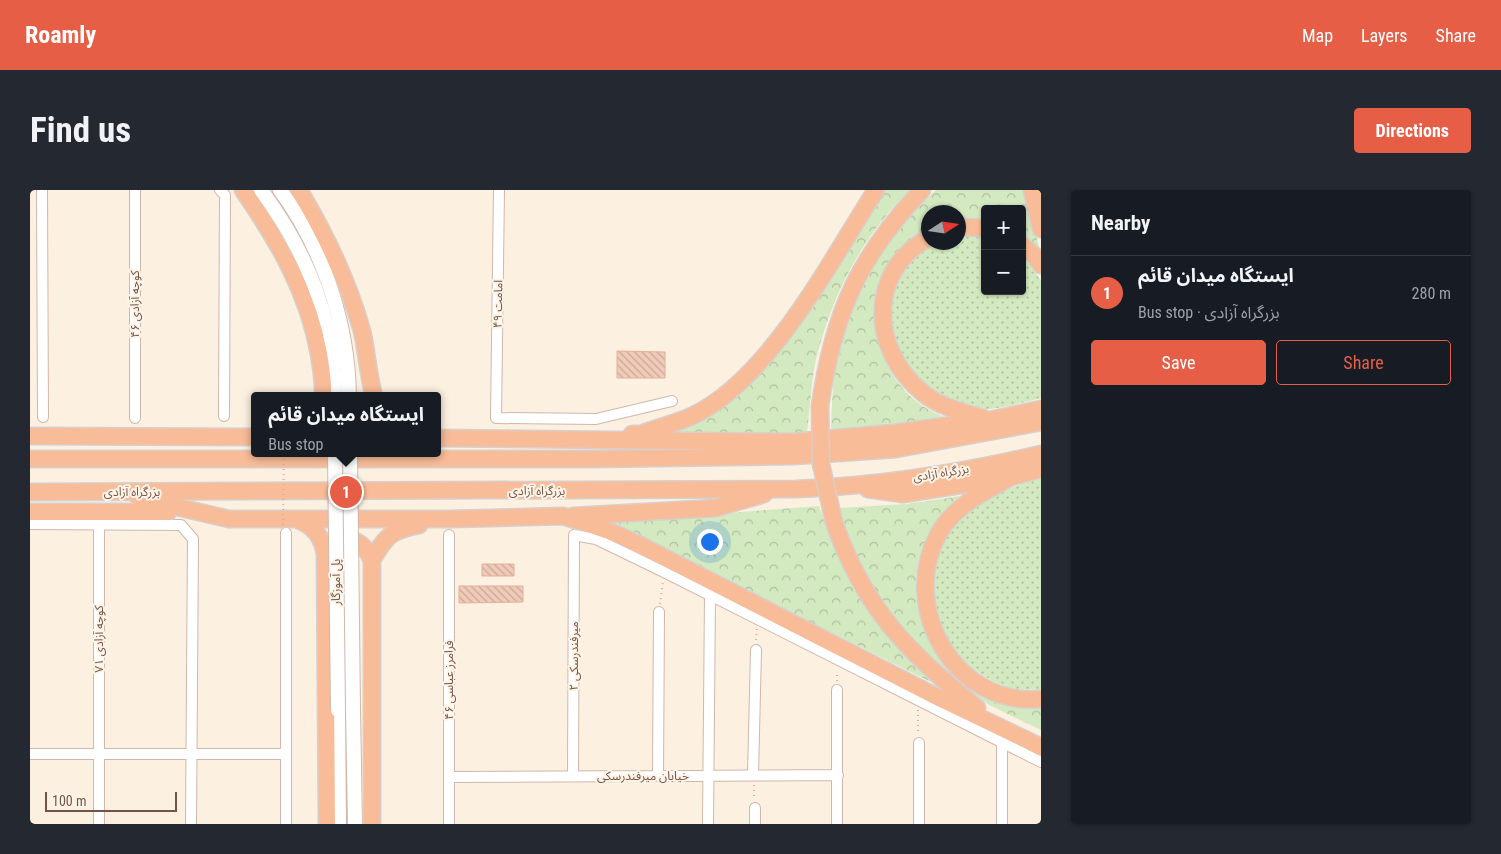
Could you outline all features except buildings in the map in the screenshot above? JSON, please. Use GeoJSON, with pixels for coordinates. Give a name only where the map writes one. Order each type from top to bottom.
{"type":"FeatureCollection","features":[{"type":"Feature","properties":{"kind":"highway"},"geometry":{"type":"LineString","coordinates":[[243,190],[274,235],[302,292],[316,340],[327,392]]}},
{"type":"Feature","properties":{"kind":"highway"},"geometry":{"type":"LineString","coordinates":[[299,190],[323,231],[343,276],[362,332],[370,391]]}},
{"type":"Feature","properties":{"kind":"highway"},"geometry":{"type":"LineString","coordinates":[[589,438],[640,434],[694,415],[733,390],[766,356],[797,314],[876,190]]}},
{"type":"Feature","properties":{"kind":"highway"},"geometry":{"type":"LineString","coordinates":[[922,190],[878,241],[851,286],[838,320],[828,355],[820,406],[821,464],[834,522],[844,552],[862,587],[886,624],[910,651],[940,678],[998,724]]}},
{"type":"Feature","properties":{"kind":"highway"},"geometry":{"type":"LineString","coordinates":[[1032,190],[1041,229]]}},
{"type":"Feature","properties":{"kind":"highway"},"geometry":{"type":"LineString","coordinates":[[966,227],[981,228]]}},
{"type":"Feature","properties":{"kind":"highway"},"geometry":{"type":"LineString","coordinates":[[921,242],[912,247],[894,268],[886,286],[882,306],[885,331],[892,354],[902,372],[924,394],[944,406],[990,420]]}},
{"type":"Feature","properties":{"kind":"highway"},"geometry":{"type":"LineString","coordinates":[[1026,248],[1035,256],[1041,265]]}},
{"type":"Feature","properties":{"kind":"highway"},"geometry":{"type":"LineString","coordinates":[[441,438],[589,438],[792,442],[894,433],[990,420],[1041,409]]}},
{"type":"Feature","properties":{"kind":"highway"},"geometry":{"type":"LineString","coordinates":[[30,459],[248,457],[592,459],[792,456],[896,449],[1041,422]]}},
{"type":"Feature","properties":{"kind":"highway"},"geometry":{"type":"LineString","coordinates":[[135,436],[248,457]]}},
{"type":"Feature","properties":{"kind":"highway"},"geometry":{"type":"LineString","coordinates":[[34,437],[251,437]]}},
{"type":"Feature","properties":{"kind":"highway","name":"بزرگراه آزادی"},"geometry":{"type":"LineString","coordinates":[[30,492],[776,490],[847,487],[1005,462],[1041,454]]}},
{"type":"Feature","properties":{"kind":"highway"},"geometry":{"type":"LineString","coordinates":[[847,487],[903,494],[1011,477],[1041,470]]}},
{"type":"Feature","properties":{"kind":"highway"},"geometry":{"type":"LineString","coordinates":[[1011,477],[977,496],[956,511],[938,534],[928,559],[924,586],[926,613],[936,638],[953,663],[974,680],[999,693],[1030,700],[1041,699]]}},
{"type":"Feature","properties":{"kind":"highway"},"geometry":{"type":"LineString","coordinates":[[372,560],[385,538],[402,528],[450,527],[563,516],[716,508],[776,490]]}},
{"type":"Feature","properties":{"kind":"highway"},"geometry":{"type":"LineString","coordinates":[[109,492],[229,519],[288,525],[450,527]]}},
{"type":"Feature","properties":{"kind":"highway"},"geometry":{"type":"LineString","coordinates":[[30,512],[197,511]]}},
{"type":"Feature","properties":{"kind":"highway"},"geometry":{"type":"LineString","coordinates":[[563,516],[609,531],[638,544],[924,691],[998,724],[1041,747]]}},
{"type":"Feature","properties":{"kind":"highway"},"geometry":{"type":"LineString","coordinates":[[288,525],[307,523],[322,539],[325,554],[327,824]]}},
{"type":"Feature","properties":{"kind":"highway"},"geometry":{"type":"LineString","coordinates":[[325,554],[338,541],[349,539],[359,542],[367,550],[372,560],[372,824]]}},
{"type":"Feature","properties":{"kind":"main road"},"geometry":{"type":"LineString","coordinates":[[261,190],[298,248],[315,286],[328,330],[327,392]]}},
{"type":"Feature","properties":{"kind":"main road"},"geometry":{"type":"LineString","coordinates":[[280,190],[312,242],[328,279],[342,327],[349,392]]}},
{"type":"Feature","properties":{"kind":"main road","name":"پل آموزگار"},"geometry":{"type":"LineString","coordinates":[[335,457],[339,824]]}},
{"type":"Feature","properties":{"kind":"main road","name":"پل آموزگار"},"geometry":{"type":"LineString","coordinates":[[350,457],[355,824]]}},
{"type":"Feature","properties":{"kind":"street"},"geometry":{"type":"LineString","coordinates":[[42,190],[43,416]]}},
{"type":"Feature","properties":{"kind":"street","name":"کوچه آزادی ۴۶"},"geometry":{"type":"LineString","coordinates":[[135,190],[135,418]]}},
{"type":"Feature","properties":{"kind":"street","name":"امامت ۴۹"},"geometry":{"type":"LineString","coordinates":[[499,190],[496,418],[596,419],[672,401]]}},
{"type":"Feature","properties":{"kind":"street"},"geometry":{"type":"LineString","coordinates":[[222,192],[224,416]]}},
{"type":"Feature","properties":{"kind":"street"},"geometry":{"type":"LineString","coordinates":[[30,524],[181,526],[193,539],[191,824]]}},
{"type":"Feature","properties":{"kind":"street","name":"کوچه آزادی ۷۱"},"geometry":{"type":"LineString","coordinates":[[99,524],[99,824]]}},
{"type":"Feature","properties":{"kind":"street"},"geometry":{"type":"LineString","coordinates":[[286,824],[288,525]]}},
{"type":"Feature","properties":{"kind":"street","name":"فرامرز عباسی ۴۶"},"geometry":{"type":"LineString","coordinates":[[449,824],[450,527]]}},
{"type":"Feature","properties":{"kind":"street","name":"میرفندرسکی ۲"},"geometry":{"type":"LineString","coordinates":[[573,776],[574,535],[596,539],[664,572]]}},
{"type":"Feature","properties":{"kind":"street"},"geometry":{"type":"LineString","coordinates":[[664,572],[838,658],[917,701],[1041,762]]}},
{"type":"Feature","properties":{"kind":"street"},"geometry":{"type":"LineString","coordinates":[[708,824],[710,595]]}},
{"type":"Feature","properties":{"kind":"street"},"geometry":{"type":"LineString","coordinates":[[658,776],[659,612]]}},
{"type":"Feature","properties":{"kind":"street"},"geometry":{"type":"LineString","coordinates":[[753,775],[756,650]]}},
{"type":"Feature","properties":{"kind":"street"},"geometry":{"type":"LineString","coordinates":[[837,690],[837,824]]}},
{"type":"Feature","properties":{"kind":"street"},"geometry":{"type":"LineString","coordinates":[[1002,742],[1002,824]]}},
{"type":"Feature","properties":{"kind":"street"},"geometry":{"type":"LineString","coordinates":[[919,743],[919,824]]}},
{"type":"Feature","properties":{"kind":"street"},"geometry":{"type":"LineString","coordinates":[[30,754],[286,754]]}},
{"type":"Feature","properties":{"kind":"street","name":"خیابان میرفندرسکی"},"geometry":{"type":"LineString","coordinates":[[449,776],[838,775]]}},
{"type":"Feature","properties":{"kind":"street"},"geometry":{"type":"LineString","coordinates":[[755,808],[755,824]]}},
{"type":"Feature","properties":{"kind":"path"},"geometry":{"type":"LineString","coordinates":[[284,457],[288,525]]}},
{"type":"Feature","properties":{"kind":"path"},"geometry":{"type":"LineString","coordinates":[[659,612],[664,572]]}},
{"type":"Feature","properties":{"kind":"path"},"geometry":{"type":"LineString","coordinates":[[756,650],[757,618]]}},
{"type":"Feature","properties":{"kind":"path"},"geometry":{"type":"LineString","coordinates":[[837,690],[838,658]]}},
{"type":"Feature","properties":{"kind":"path"},"geometry":{"type":"LineString","coordinates":[[917,701],[919,743]]}},
{"type":"Feature","properties":{"kind":"path"},"geometry":{"type":"LineString","coordinates":[[753,775],[755,808]]}},
{"type":"Feature","properties":{"kind":"green space"},"geometry":{"type":"Polygon","coordinates":[[[885,190],[910,190],[877,227],[863,247],[840,290],[816,359],[807,432],[792,434],[652,436],[697,422],[744,388],[782,348],[885,190]]]}},
{"type":"Feature","properties":{"kind":"green space"},"geometry":{"type":"Polygon","coordinates":[[[936,190],[1025,190],[1041,255],[1026,244],[1026,205],[981,205],[981,225],[966,224],[966,205],[921,205],[936,190]]]}},
{"type":"Feature","properties":{"kind":"green space"},"geometry":{"type":"Polygon","coordinates":[[[921,205],[921,237],[903,249],[887,270],[879,289],[876,310],[877,332],[882,353],[904,390],[920,404],[951,421],[831,430],[835,370],[849,319],[871,272],[900,229],[921,205]]]}},
{"type":"Feature","properties":{"kind":"green space"},"geometry":{"type":"Polygon","coordinates":[[[966,236],[981,237],[981,295],[1026,295],[1026,262],[1030,264],[1041,281],[1041,398],[993,408],[963,408],[939,400],[920,385],[904,365],[894,342],[889,317],[892,292],[901,270],[923,250],[966,250],[966,236]]]}},
{"type":"Feature","properties":{"kind":"green space"},"geometry":{"type":"Polygon","coordinates":[[[1041,478],[1041,690],[1018,689],[998,683],[974,669],[963,660],[945,639],[933,610],[932,599],[935,567],[945,534],[965,512],[974,505],[996,494],[1041,478]]]}},
{"type":"Feature","properties":{"kind":"green space"},"geometry":{"type":"Polygon","coordinates":[[[961,496],[930,533],[922,550],[919,559],[916,588],[920,615],[929,640],[944,662],[963,681],[986,695],[1012,703],[1041,706],[1041,730],[991,706],[963,688],[920,648],[890,612],[866,574],[839,508],[907,504],[961,496]]]}},
{"type":"Feature","properties":{"kind":"green space"},"geometry":{"type":"Polygon","coordinates":[[[819,506],[839,556],[864,604],[890,640],[933,683],[642,538],[595,518],[701,515],[819,506]]]}},
{"type":"Feature","properties":{"kind":"place","name":"ایستگاه میدان قائم"},"geometry":{"type":"Point","coordinates":[346,492]}}]}
